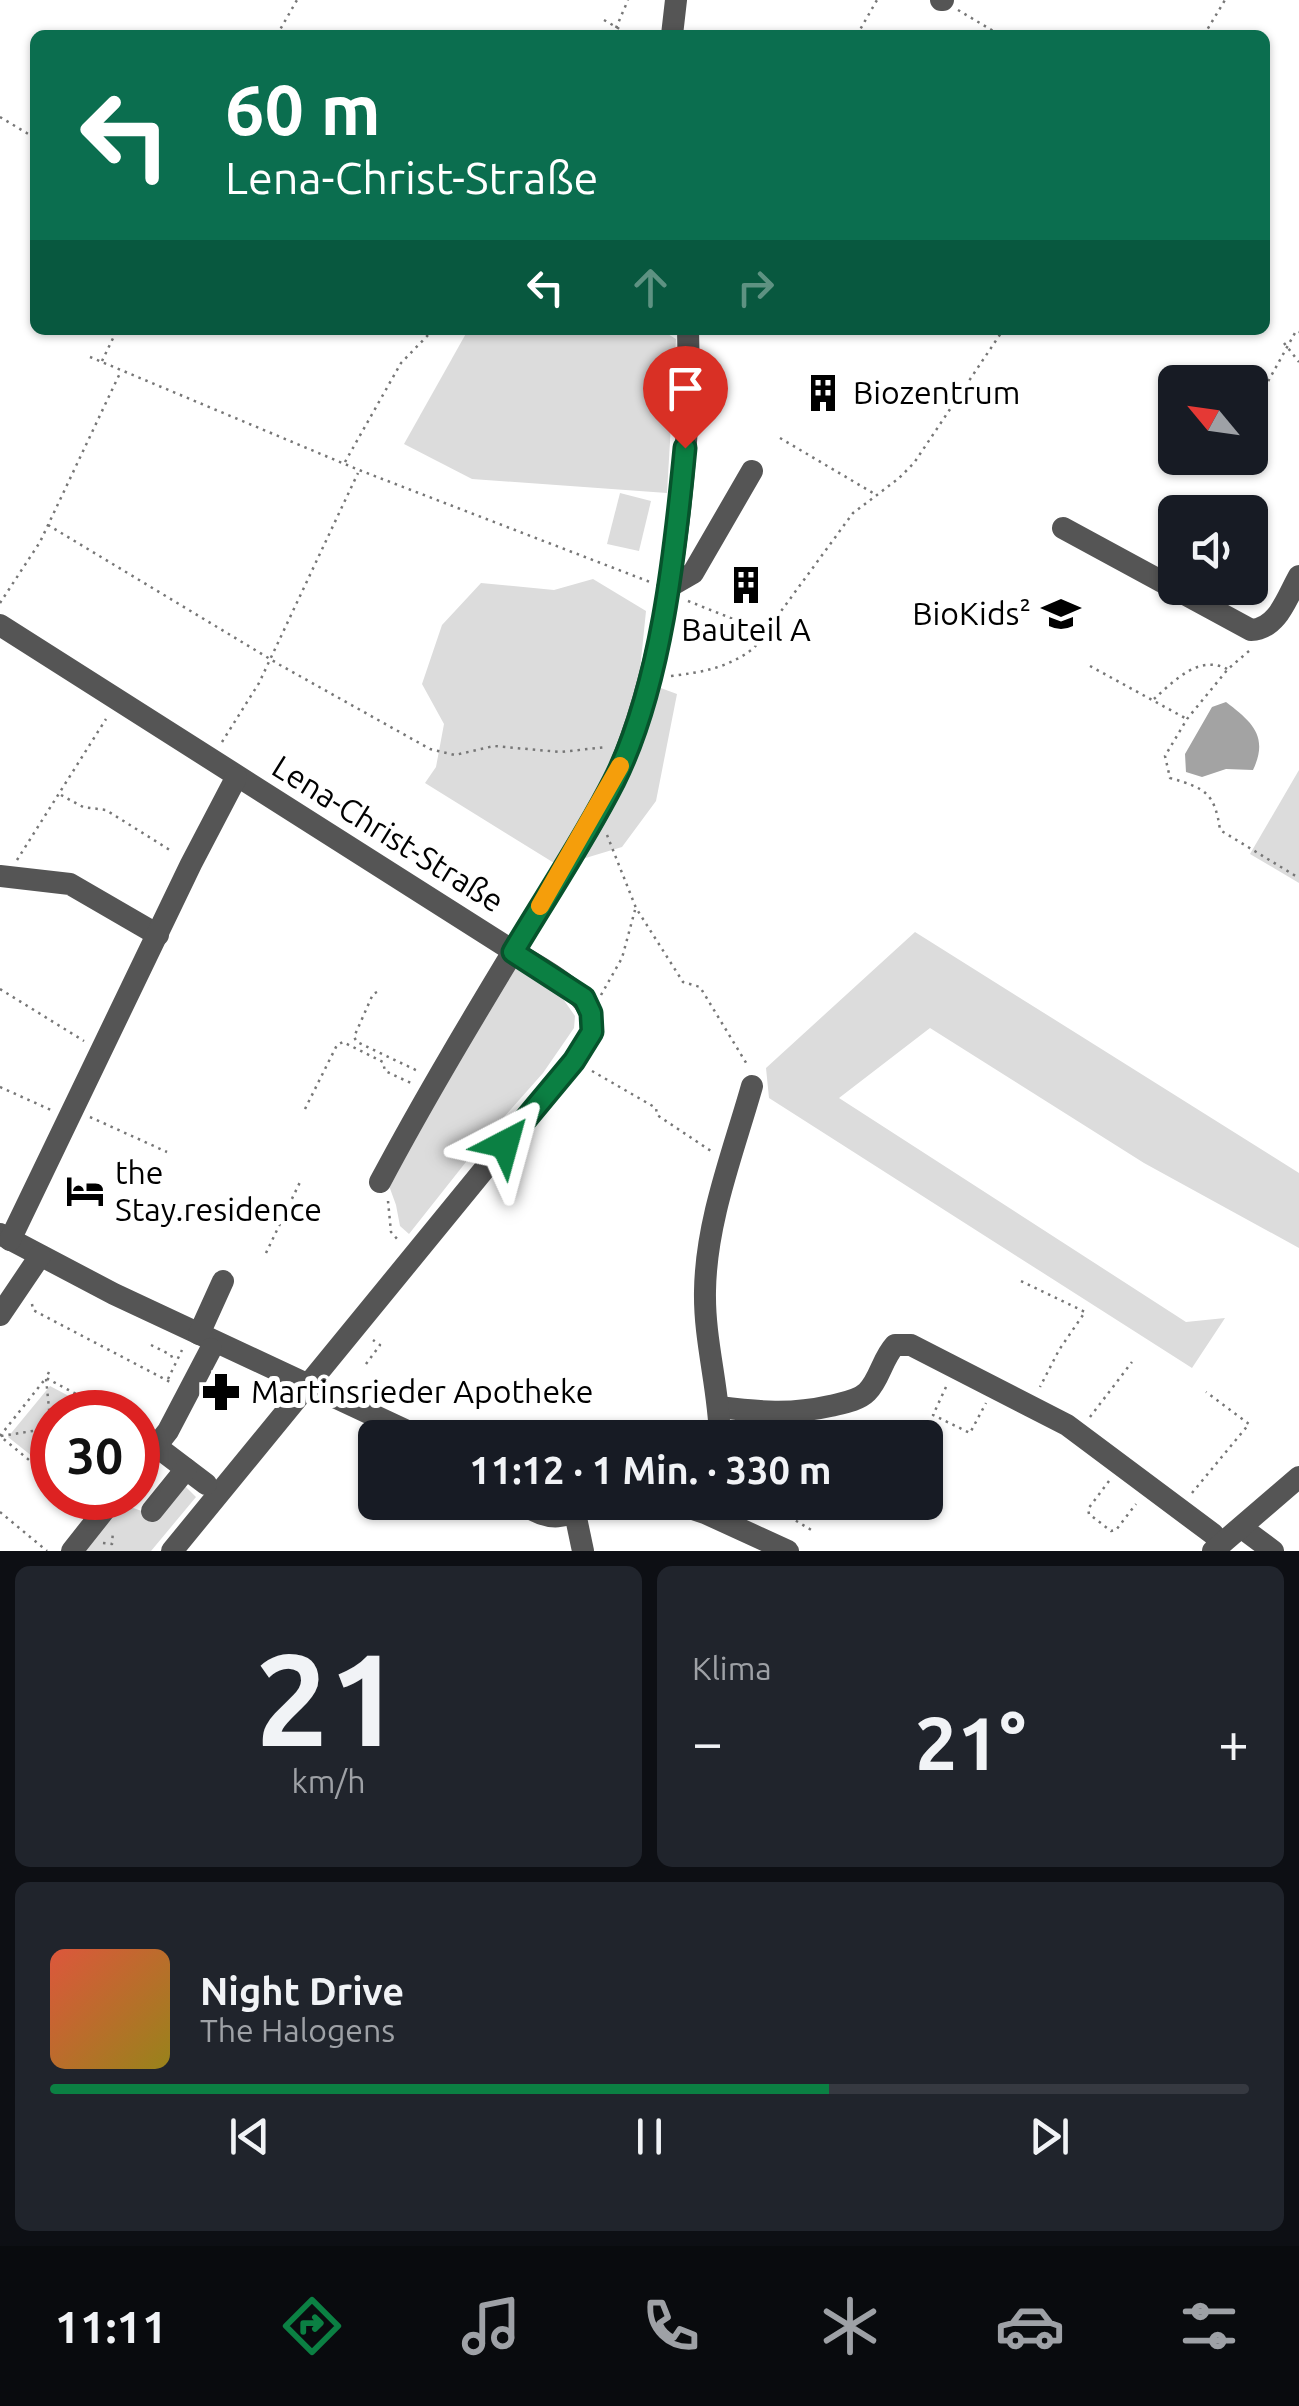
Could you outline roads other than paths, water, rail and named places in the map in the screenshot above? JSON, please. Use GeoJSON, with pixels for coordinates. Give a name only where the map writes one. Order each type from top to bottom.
{"type":"FeatureCollection","features":[{"type":"Feature","properties":{"kind":"street"},"geometry":{"type":"LineString","coordinates":[[673,30],[676,0]]}},
{"type":"Feature","properties":{"kind":"street"},"geometry":{"type":"LineString","coordinates":[[380,1182],[432,1085],[615,778],[649,678],[667,588],[685,448],[688,335]]}},
{"type":"Feature","properties":{"kind":"street"},"geometry":{"type":"LineString","coordinates":[[667,588],[693,573],[752,471]]}},
{"type":"Feature","properties":{"kind":"street"},"geometry":{"type":"LineString","coordinates":[[1062,528],[1251,630],[1263,629],[1273,622],[1299,576]]}},
{"type":"Feature","properties":{"kind":"street","name":"Lena-Christ-Straße"},"geometry":{"type":"LineString","coordinates":[[0,625],[584,998],[591,1013],[592,1032],[574,1061],[309,1383]]}},
{"type":"Feature","properties":{"kind":"street"},"geometry":{"type":"LineString","coordinates":[[236,778],[72,1115],[5,1236],[206,1340],[385,1420]]}},
{"type":"Feature","properties":{"kind":"street"},"geometry":{"type":"LineString","coordinates":[[3,877],[70,884],[158,935]]}},
{"type":"Feature","properties":{"kind":"street"},"geometry":{"type":"LineString","coordinates":[[720,1420],[710,1368],[705,1289],[710,1238],[752,1086]]}},
{"type":"Feature","properties":{"kind":"street"},"geometry":{"type":"LineString","coordinates":[[0,1315],[40,1256]]}},
{"type":"Feature","properties":{"kind":"street"},"geometry":{"type":"LineString","coordinates":[[160,1415],[179,1376],[206,1340],[222,1281]]}},
{"type":"Feature","properties":{"kind":"street"},"geometry":{"type":"LineString","coordinates":[[720,1407],[795,1414],[864,1395],[895,1345],[910,1345],[1078,1433],[1180,1509],[1217,1548],[1299,1477]]}},
{"type":"Feature","properties":{"kind":"street"},"geometry":{"type":"LineString","coordinates":[[172,1551],[309,1383]]}},
{"type":"Feature","properties":{"kind":"street"},"geometry":{"type":"LineString","coordinates":[[160,1449],[206,1484]]}},
{"type":"Feature","properties":{"kind":"street"},"geometry":{"type":"LineString","coordinates":[[160,1504],[186,1469]]}},
{"type":"Feature","properties":{"kind":"street"},"geometry":{"type":"LineString","coordinates":[[82,1543],[97,1520]]}},
{"type":"Feature","properties":{"kind":"street"},"geometry":{"type":"LineString","coordinates":[[576,1520],[583,1551]]}},
{"type":"Feature","properties":{"kind":"street"},"geometry":{"type":"LineString","coordinates":[[729,1520],[788,1551]]}},
{"type":"Feature","properties":{"kind":"street"},"geometry":{"type":"LineString","coordinates":[[1242,1528],[1273,1551]]}},
{"type":"Feature","properties":{"kind":"place","name":"Biozentrum"},"geometry":{"type":"Point","coordinates":[823,393]}},
{"type":"Feature","properties":{"kind":"place","name":"Bauteil A"},"geometry":{"type":"Point","coordinates":[746,585]}},
{"type":"Feature","properties":{"kind":"place","name":"BioKids²"},"geometry":{"type":"Point","coordinates":[1061,614]}},
{"type":"Feature","properties":{"kind":"place","name":"the Stay.residence"},"geometry":{"type":"Point","coordinates":[85,1191]}},
{"type":"Feature","properties":{"kind":"place","name":"Martinsrieder Apotheke"},"geometry":{"type":"Point","coordinates":[221,1392]}}]}
